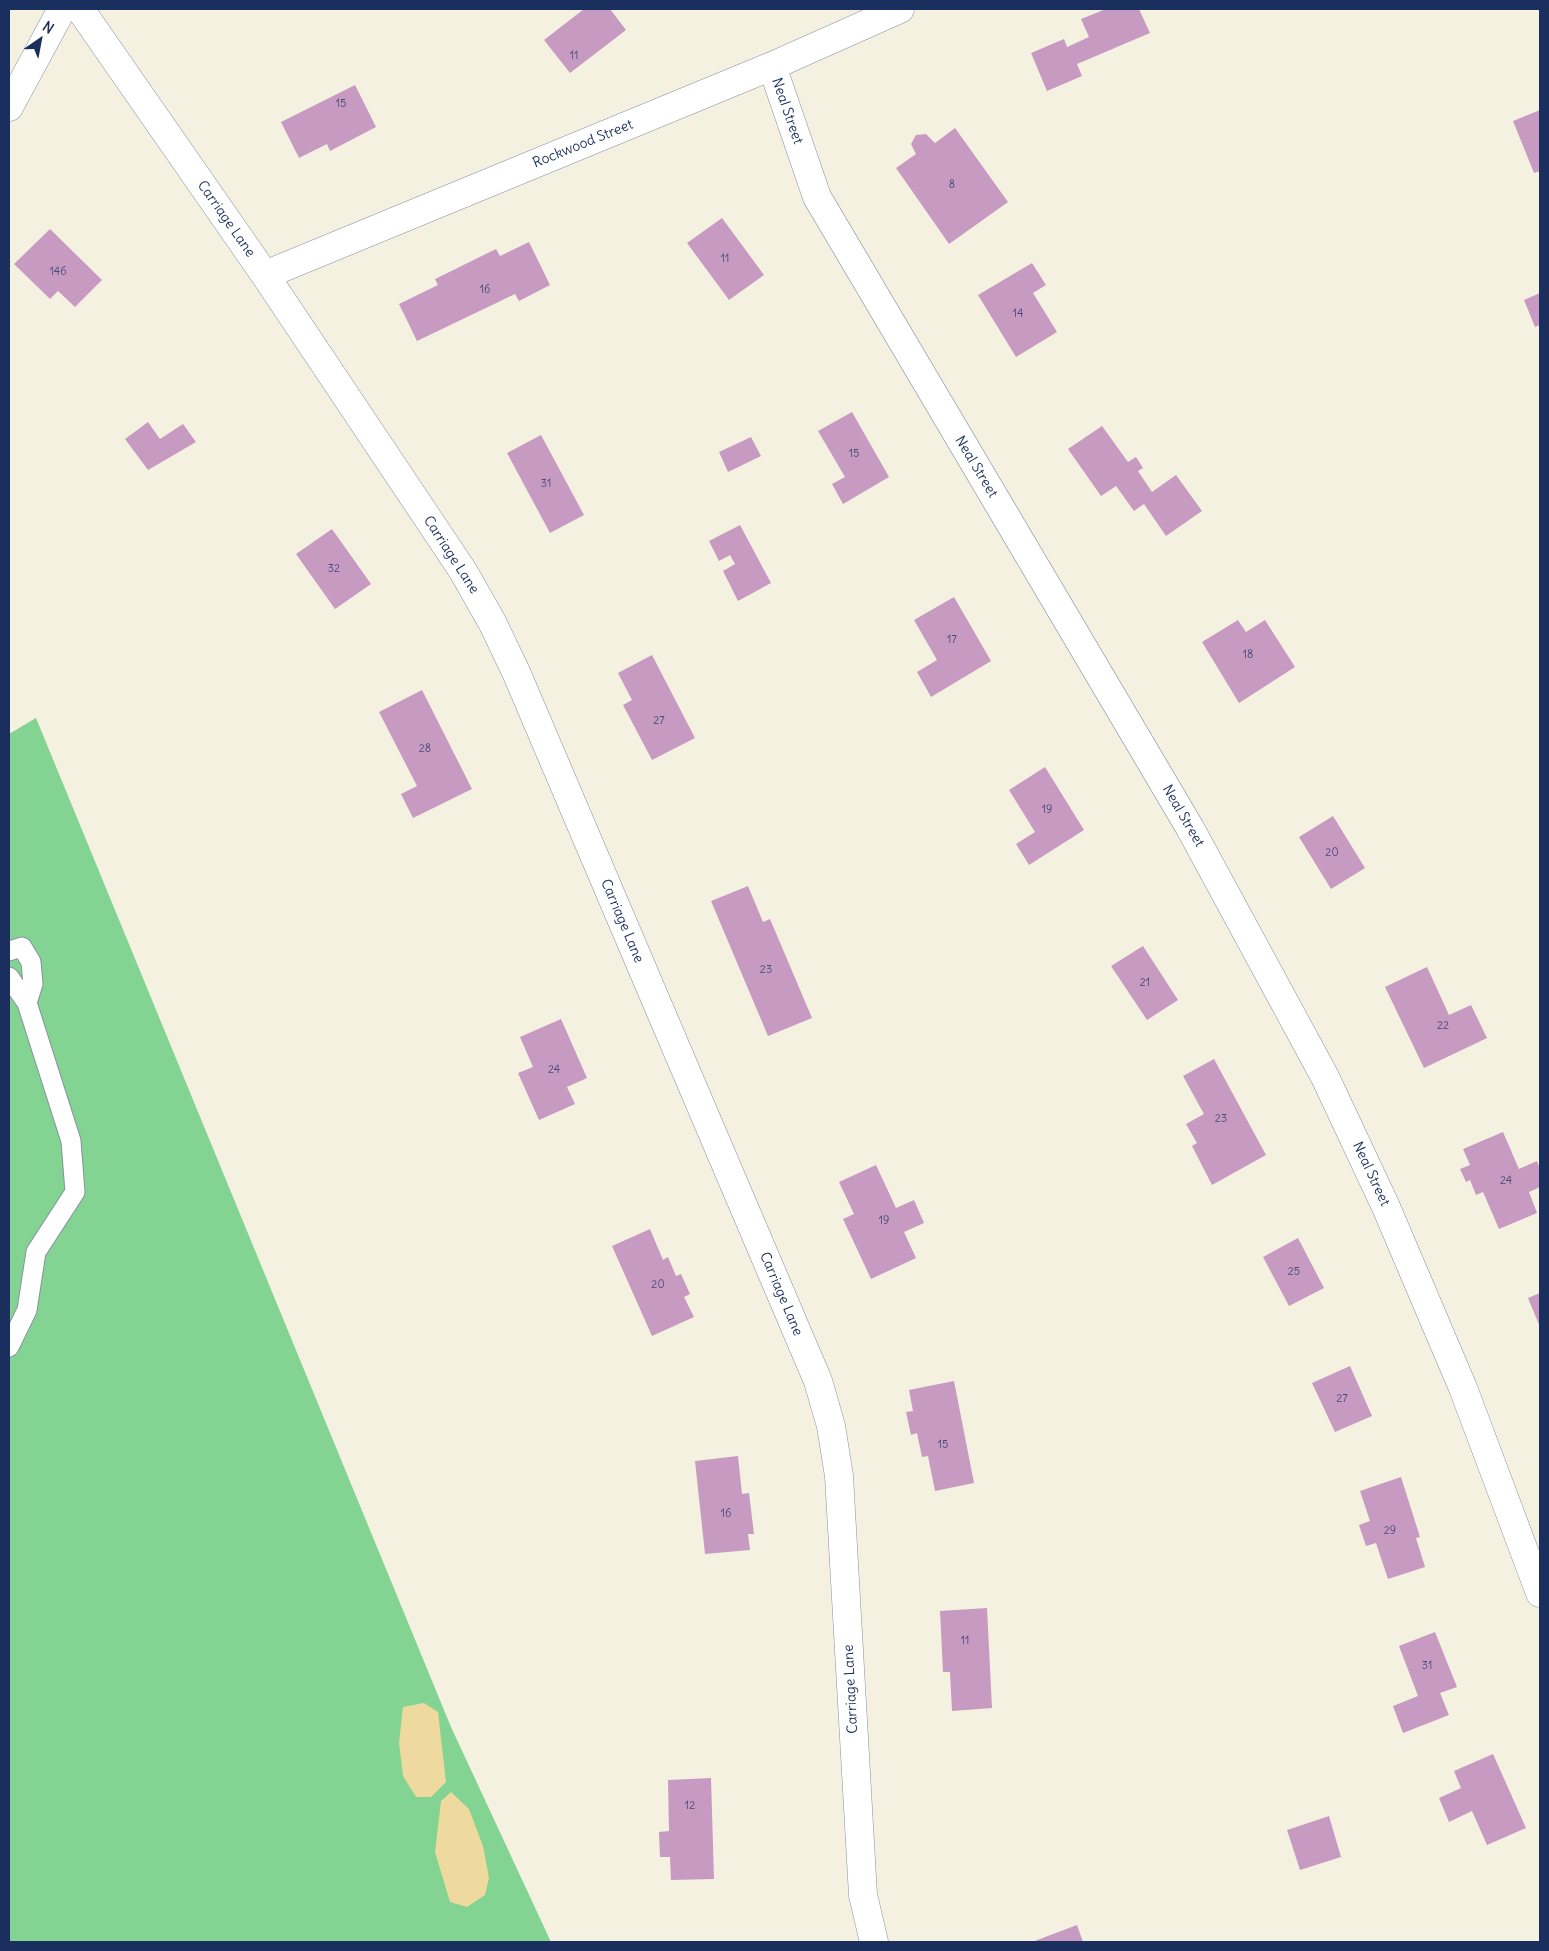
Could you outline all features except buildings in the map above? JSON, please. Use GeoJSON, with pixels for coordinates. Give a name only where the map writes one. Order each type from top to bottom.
{"type":"FeatureCollection","features":[{"type":"Feature","properties":{"kind":"street"},"geometry":{"type":"LineString","coordinates":[[9,106],[62,9]]}},
{"type":"Feature","properties":{"kind":"street","name":"Carriage Lane"},"geometry":{"type":"LineString","coordinates":[[80,9],[265,275],[463,571],[492,622],[520,681],[818,1381],[831,1426],[839,1476],[863,1894],[874,1942]]}},
{"type":"Feature","properties":{"kind":"street","name":"Rockwood Street"},"geometry":{"type":"LineString","coordinates":[[265,275],[772,66],[900,9]]}},
{"type":"Feature","properties":{"kind":"street","name":"Neal Street"},"geometry":{"type":"LineString","coordinates":[[772,66],[817,197],[1190,828],[1325,1077],[1386,1207],[1463,1388],[1540,1594]]}},
{"type":"Feature","properties":{"kind":"lane"},"geometry":{"type":"LineString","coordinates":[[9,951],[22,947],[31,962],[33,984],[27,1002]]}},
{"type":"Feature","properties":{"kind":"lane"},"geometry":{"type":"LineString","coordinates":[[9,978],[27,1002],[71,1141],[75,1192],[36,1252],[27,1310],[9,1347]]}},
{"type":"Feature","properties":{"kind":"green space"},"geometry":{"type":"Polygon","coordinates":[[[36,718],[451,1727],[551,1942],[9,1942],[9,734],[36,718]]]}},
{"type":"Feature","properties":{"kind":"sand"},"geometry":{"type":"Polygon","coordinates":[[[424,1703],[438,1712],[446,1782],[431,1797],[416,1797],[403,1776],[399,1743],[403,1707],[424,1703]]]}},
{"type":"Feature","properties":{"kind":"sand"},"geometry":{"type":"Polygon","coordinates":[[[451,1792],[469,1809],[483,1846],[489,1878],[485,1895],[467,1907],[450,1902],[435,1852],[441,1801],[451,1792]]]}}]}
